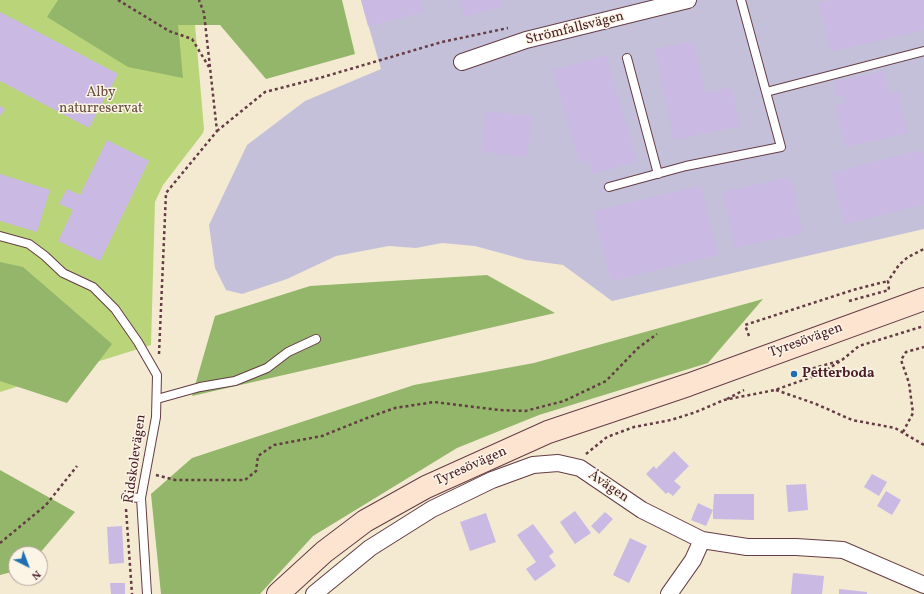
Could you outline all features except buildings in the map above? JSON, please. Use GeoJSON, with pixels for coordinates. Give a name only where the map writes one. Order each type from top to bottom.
{"type":"FeatureCollection","features":[{"type":"Feature","properties":{"kind":"main road","name":"Tyresövägen"},"geometry":{"type":"LineString","coordinates":[[278,594],[324,552],[365,521],[426,487],[548,432],[688,385],[924,299]]}},
{"type":"Feature","properties":{"kind":"main road","name":"Tyresövägen"},"geometry":{"type":"LineString","coordinates":[[688,385],[750,372],[924,314]]}},
{"type":"Feature","properties":{"kind":"street","name":"Strömfallsvägen"},"geometry":{"type":"LineString","coordinates":[[462,62],[526,40],[688,0]]}},
{"type":"Feature","properties":{"kind":"street","name":"Åvägen"},"geometry":{"type":"LineString","coordinates":[[314,594],[370,548],[432,509],[492,480],[533,465],[558,463],[580,468],[642,510],[702,540],[747,546],[843,550],[924,585]]}},
{"type":"Feature","properties":{"kind":"street"},"geometry":{"type":"LineString","coordinates":[[669,594],[693,560],[702,540]]}},
{"type":"Feature","properties":{"kind":"lane"},"geometry":{"type":"LineString","coordinates":[[609,187],[658,174],[781,147],[741,0]]}},
{"type":"Feature","properties":{"kind":"lane"},"geometry":{"type":"LineString","coordinates":[[766,92],[924,51]]}},
{"type":"Feature","properties":{"kind":"lane"},"geometry":{"type":"LineString","coordinates":[[627,58],[658,174]]}},
{"type":"Feature","properties":{"kind":"lane"},"geometry":{"type":"LineString","coordinates":[[0,236],[29,244],[45,256],[63,273],[93,287],[115,309],[138,342],[157,375]]}},
{"type":"Feature","properties":{"kind":"lane"},"geometry":{"type":"LineString","coordinates":[[157,399],[200,387],[235,381],[267,368],[288,352],[316,339]]}},
{"type":"Feature","properties":{"kind":"lane","name":"Ridskolevägen"},"geometry":{"type":"LineString","coordinates":[[147,594],[141,498],[156,417],[157,375]]}},
{"type":"Feature","properties":{"kind":"lane"},"geometry":{"type":"LineString","coordinates":[[126,497],[141,498]]}},
{"type":"Feature","properties":{"kind":"path"},"geometry":{"type":"LineString","coordinates":[[118,0],[169,30],[192,39],[210,67]]}},
{"type":"Feature","properties":{"kind":"path"},"geometry":{"type":"LineString","coordinates":[[200,0],[204,14],[217,131]]}},
{"type":"Feature","properties":{"kind":"path"},"geometry":{"type":"LineString","coordinates":[[157,375],[166,193],[217,131],[265,92],[323,77],[442,42]]}},
{"type":"Feature","properties":{"kind":"path"},"geometry":{"type":"LineString","coordinates":[[850,301],[889,290],[888,282],[899,264],[908,257],[924,249]]}},
{"type":"Feature","properties":{"kind":"path"},"geometry":{"type":"LineString","coordinates":[[749,336],[745,325],[853,290],[888,282]]}},
{"type":"Feature","properties":{"kind":"path"},"geometry":{"type":"LineString","coordinates":[[724,400],[775,390],[820,374],[842,360],[859,346],[924,326]]}},
{"type":"Feature","properties":{"kind":"path"},"geometry":{"type":"LineString","coordinates":[[146,472],[175,480],[245,480],[256,471],[258,456],[274,445],[322,436],[395,408],[434,402],[499,410],[525,411],[564,401],[606,381],[638,348],[657,334]]}},
{"type":"Feature","properties":{"kind":"path"},"geometry":{"type":"LineString","coordinates":[[903,432],[913,413],[909,383],[901,360],[906,352],[924,346]]}},
{"type":"Feature","properties":{"kind":"path"},"geometry":{"type":"LineString","coordinates":[[807,370],[842,360]]}},
{"type":"Feature","properties":{"kind":"path"},"geometry":{"type":"LineString","coordinates":[[572,466],[607,437],[634,427],[671,420],[696,412],[744,390]]}},
{"type":"Feature","properties":{"kind":"path"},"geometry":{"type":"LineString","coordinates":[[775,390],[816,404],[852,420],[869,422],[903,432],[924,444]]}},
{"type":"Feature","properties":{"kind":"path"},"geometry":{"type":"LineString","coordinates":[[0,543],[46,505],[77,466]]}},
{"type":"Feature","properties":{"kind":"path"},"geometry":{"type":"LineString","coordinates":[[126,497],[132,594]]}},
{"type":"Feature","properties":{"kind":"shaded area"},"geometry":{"type":"Polygon","coordinates":[[[361,0],[924,0],[924,229],[612,301],[563,265],[526,260],[475,246],[442,243],[416,248],[389,246],[336,256],[287,279],[242,294],[226,290],[215,268],[209,225],[247,145],[305,101],[381,69],[361,0]]]}},
{"type":"Feature","properties":{"kind":"green space","name":"Alby naturreservat"},"geometry":{"type":"Polygon","coordinates":[[[0,0],[191,0],[194,13],[204,129],[203,133],[163,185],[155,202],[151,345],[0,392],[0,0]]]}},
{"type":"Feature","properties":{"kind":"green space"},"geometry":{"type":"Polygon","coordinates":[[[58,0],[342,0],[355,54],[266,79],[220,25],[178,25],[183,78],[128,67],[47,17],[58,0]]]}},
{"type":"Feature","properties":{"kind":"green space"},"geometry":{"type":"Polygon","coordinates":[[[0,262],[23,267],[112,344],[67,403],[0,381],[0,262]]]}},
{"type":"Feature","properties":{"kind":"green space"},"geometry":{"type":"Polygon","coordinates":[[[487,275],[555,313],[192,396],[215,316],[310,286],[487,275]]]}},
{"type":"Feature","properties":{"kind":"green space"},"geometry":{"type":"Polygon","coordinates":[[[763,299],[708,363],[539,415],[457,448],[313,536],[260,594],[161,594],[151,494],[192,458],[414,385],[534,363],[763,299]]]}},
{"type":"Feature","properties":{"kind":"green space"},"geometry":{"type":"Polygon","coordinates":[[[0,470],[75,512],[46,546],[8,546],[8,573],[0,575],[0,470]]]}},
{"type":"Feature","properties":{"kind":"place","name":"Petterboda"},"geometry":{"type":"Point","coordinates":[794,374]}}]}
